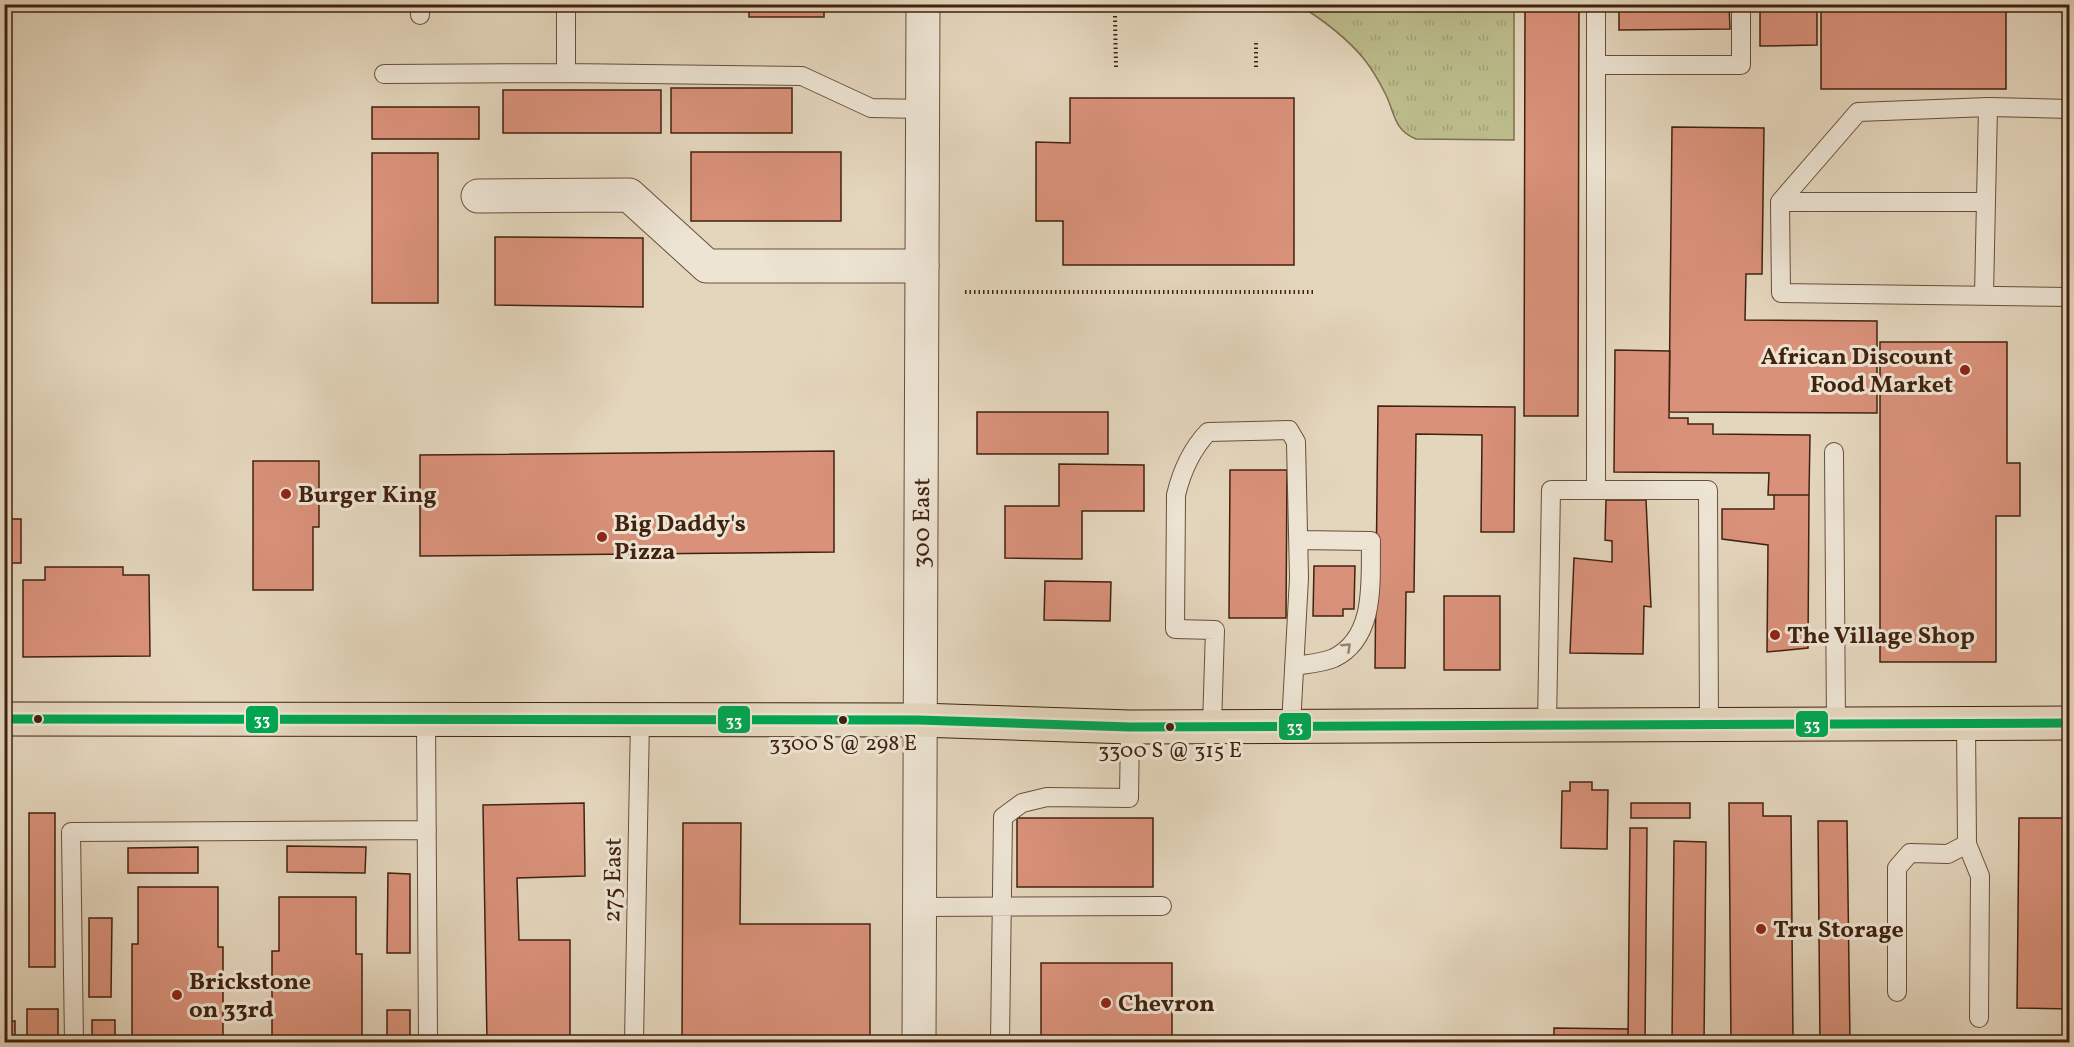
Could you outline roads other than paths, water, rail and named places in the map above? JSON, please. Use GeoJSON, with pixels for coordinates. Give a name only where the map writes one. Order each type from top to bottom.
{"type":"FeatureCollection","features":[{"type":"Feature","properties":{"kind":"main road"},"geometry":{"type":"LineString","coordinates":[[4,719],[919,720],[1130,726],[2070,723]]}},
{"type":"Feature","properties":{"kind":"street","name":"300 East"},"geometry":{"type":"LineString","coordinates":[[919,1042],[923,4]]}},
{"type":"Feature","properties":{"kind":"street"},"geometry":{"type":"LineString","coordinates":[[478,196],[629,195],[706,266],[922,266]]}},
{"type":"Feature","properties":{"kind":"lane"},"geometry":{"type":"LineString","coordinates":[[566,4],[566,73]]}},
{"type":"Feature","properties":{"kind":"lane"},"geometry":{"type":"LineString","coordinates":[[1596,4],[1596,490]]}},
{"type":"Feature","properties":{"kind":"lane"},"geometry":{"type":"LineString","coordinates":[[1596,65],[1741,65],[1741,4]]}},
{"type":"Feature","properties":{"kind":"lane"},"geometry":{"type":"LineString","coordinates":[[384,74],[566,73],[802,76],[871,108],[922,109]]}},
{"type":"Feature","properties":{"kind":"lane"},"geometry":{"type":"LineString","coordinates":[[1984,295],[1988,107]]}},
{"type":"Feature","properties":{"kind":"lane"},"geometry":{"type":"LineString","coordinates":[[2070,109],[1988,107],[1858,112],[1780,202],[1781,293],[2070,297]]}},
{"type":"Feature","properties":{"kind":"lane"},"geometry":{"type":"LineString","coordinates":[[1780,202],[1986,202]]}},
{"type":"Feature","properties":{"kind":"lane"},"geometry":{"type":"LineString","coordinates":[[1212,726],[1215,630],[1175,628],[1176,495],[1193,447],[1208,432],[1289,430],[1296,442],[1299,578],[1291,725]]}},
{"type":"Feature","properties":{"kind":"lane"},"geometry":{"type":"LineString","coordinates":[[1834,452],[1836,725]]}},
{"type":"Feature","properties":{"kind":"lane"},"geometry":{"type":"LineString","coordinates":[[1547,725],[1551,490],[1708,490],[1709,725]]}},
{"type":"Feature","properties":{"kind":"lane"},"geometry":{"type":"LineString","coordinates":[[1294,666],[1334,658],[1359,634],[1369,609],[1371,541],[1298,540]]}},
{"type":"Feature","properties":{"kind":"lane"},"geometry":{"type":"LineString","coordinates":[[426,718],[428,1042]]}},
{"type":"Feature","properties":{"kind":"lane","name":"275 East"},"geometry":{"type":"LineString","coordinates":[[634,1042],[640,719]]}},
{"type":"Feature","properties":{"kind":"lane"},"geometry":{"type":"LineString","coordinates":[[1966,724],[1967,844],[1980,876],[1979,1018]]}},
{"type":"Feature","properties":{"kind":"lane"},"geometry":{"type":"LineString","coordinates":[[1000,1042],[1003,817],[1022,803],[1047,796],[1128,798],[1130,726]]}},
{"type":"Feature","properties":{"kind":"lane"},"geometry":{"type":"LineString","coordinates":[[74,1042],[71,832],[427,830]]}},
{"type":"Feature","properties":{"kind":"lane"},"geometry":{"type":"LineString","coordinates":[[1897,992],[1897,868],[1910,853],[1948,854],[1967,844]]}},
{"type":"Feature","properties":{"kind":"lane"},"geometry":{"type":"LineString","coordinates":[[920,907],[1162,906]]}},
{"type":"Feature","properties":{"kind":"place","name":"African Discount Food Market"},"geometry":{"type":"Point","coordinates":[1965,370]}},
{"type":"Feature","properties":{"kind":"place","name":"Burger King"},"geometry":{"type":"Point","coordinates":[286,494]}},
{"type":"Feature","properties":{"kind":"place","name":"Big Daddy's Pizza"},"geometry":{"type":"Point","coordinates":[602,537]}},
{"type":"Feature","properties":{"kind":"place","name":"The Village Shop"},"geometry":{"type":"Point","coordinates":[1775,635]}},
{"type":"Feature","properties":{"kind":"place","name":"3300 S @ 298 E"},"geometry":{"type":"Point","coordinates":[843,720]}},
{"type":"Feature","properties":{"kind":"place","name":"3300 S @ 315 E"},"geometry":{"type":"Point","coordinates":[1170,727]}},
{"type":"Feature","properties":{"kind":"place","name":"Tru Storage"},"geometry":{"type":"Point","coordinates":[1761,929]}},
{"type":"Feature","properties":{"kind":"place","name":"Brickstone on 33rd"},"geometry":{"type":"Point","coordinates":[177,995]}},
{"type":"Feature","properties":{"kind":"place","name":"Chevron"},"geometry":{"type":"Point","coordinates":[1106,1003]}}]}
